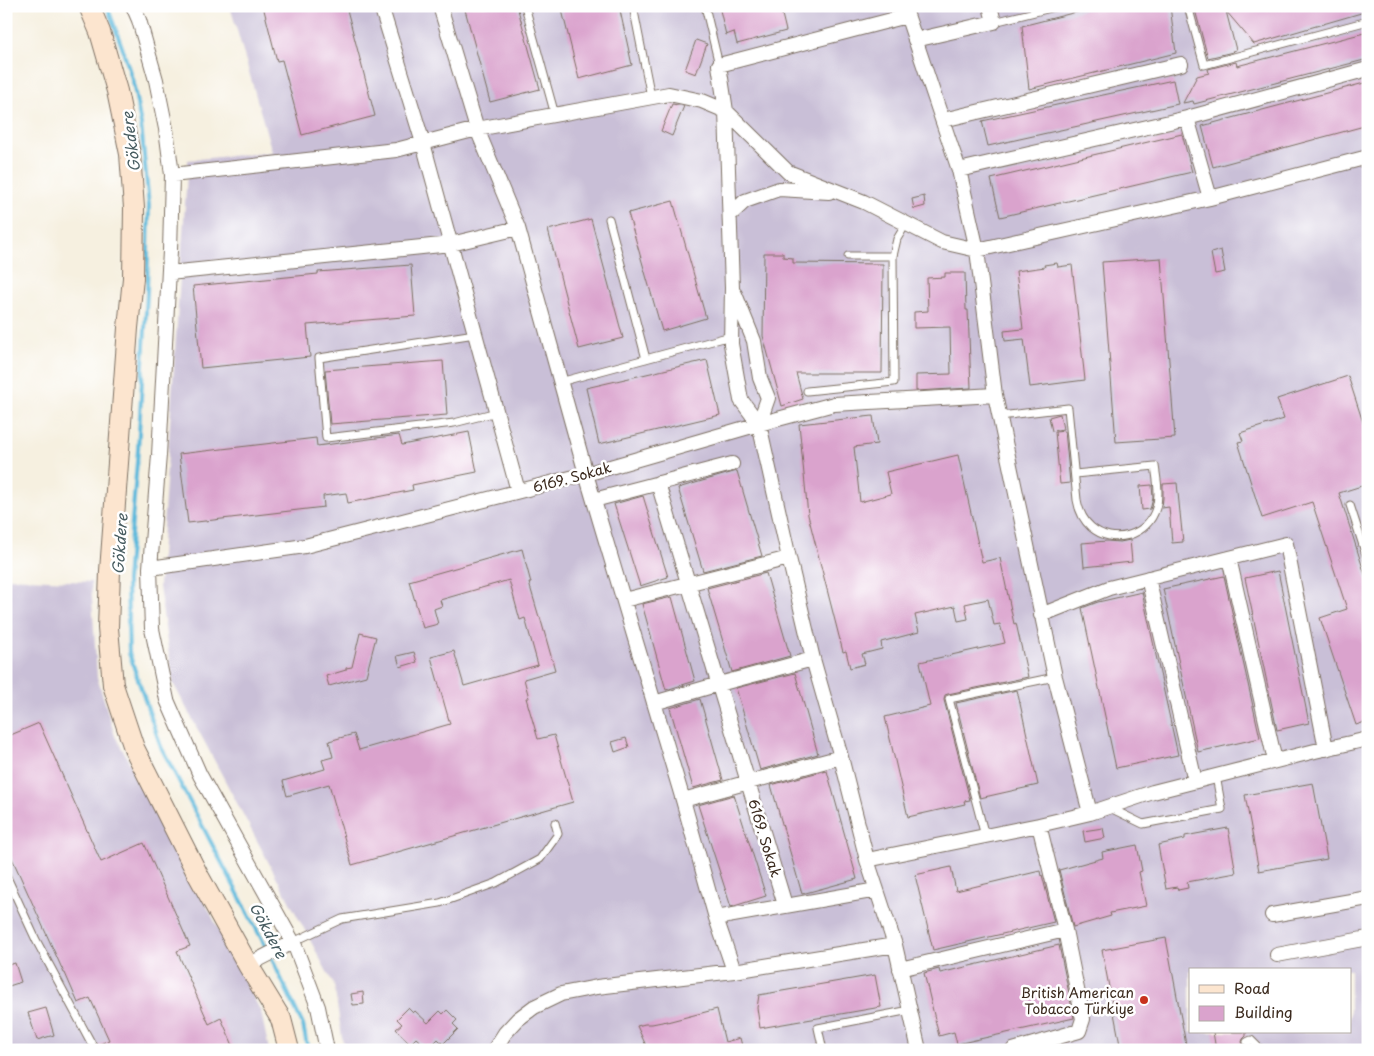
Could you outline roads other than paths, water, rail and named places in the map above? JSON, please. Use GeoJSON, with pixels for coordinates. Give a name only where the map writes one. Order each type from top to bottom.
{"type":"FeatureCollection","features":[{"type":"Feature","properties":{"kind":"main road"},"geometry":{"type":"LineString","coordinates":[[88,6],[100,32],[117,91],[130,154],[134,208],[133,278],[110,571],[108,628],[113,685],[134,748],[197,873],[281,1020],[289,1050]]}},
{"type":"Feature","properties":{"kind":"street"},"geometry":{"type":"LineString","coordinates":[[133,6],[139,20],[156,80],[166,129],[172,175],[169,273],[159,455],[150,568],[152,630],[166,700],[200,775],[293,942],[318,1007],[327,1050]]}},
{"type":"Feature","properties":{"kind":"street"},"geometry":{"type":"LineString","coordinates":[[381,6],[423,143],[518,491]]}},
{"type":"Feature","properties":{"kind":"street"},"geometry":{"type":"LineString","coordinates":[[440,6],[477,129],[518,228],[586,474],[716,918],[734,971]]}},
{"type":"Feature","properties":{"kind":"street"},"geometry":{"type":"LineString","coordinates":[[915,40],[994,22],[990,6]]}},
{"type":"Feature","properties":{"kind":"street"},"geometry":{"type":"LineString","coordinates":[[919,1050],[895,945],[867,860],[841,757],[813,659],[759,424],[741,400],[731,344],[732,288],[726,111],[719,65],[905,11],[959,170],[977,250],[1000,416],[1055,677],[1090,813]]}},
{"type":"Feature","properties":{"kind":"street"},"geometry":{"type":"LineString","coordinates":[[943,120],[1181,64]]}},
{"type":"Feature","properties":{"kind":"street"},"geometry":{"type":"LineString","coordinates":[[959,170],[1188,118],[1368,69]]}},
{"type":"Feature","properties":{"kind":"street"},"geometry":{"type":"LineString","coordinates":[[172,175],[396,150],[477,129],[669,94],[702,101],[726,111],[788,172],[864,202],[942,242],[977,250],[1210,198],[1368,157]]}},
{"type":"Feature","properties":{"kind":"street"},"geometry":{"type":"LineString","coordinates":[[1188,118],[1210,198]]}},
{"type":"Feature","properties":{"kind":"street"},"geometry":{"type":"LineString","coordinates":[[730,215],[745,201],[779,189],[840,193]]}},
{"type":"Feature","properties":{"kind":"street"},"geometry":{"type":"LineString","coordinates":[[169,273],[451,244],[518,228]]}},
{"type":"Feature","properties":{"kind":"street"},"geometry":{"type":"LineString","coordinates":[[732,288],[754,341],[760,378],[768,398],[759,424]]}},
{"type":"Feature","properties":{"kind":"street","name":"6169. Sokak"},"geometry":{"type":"LineString","coordinates":[[150,568],[304,546],[586,474],[834,404],[996,395]]}},
{"type":"Feature","properties":{"kind":"street","name":"6169. Sokak"},"geometry":{"type":"LineString","coordinates":[[594,500],[732,464]]}},
{"type":"Feature","properties":{"kind":"street","name":"6169. Sokak"},"geometry":{"type":"LineString","coordinates":[[658,483],[785,905]]}},
{"type":"Feature","properties":{"kind":"street"},"geometry":{"type":"LineString","coordinates":[[1041,615],[1109,588],[1286,544],[1326,749]]}},
{"type":"Feature","properties":{"kind":"street"},"geometry":{"type":"LineString","coordinates":[[624,600],[789,558]]}},
{"type":"Feature","properties":{"kind":"street"},"geometry":{"type":"LineString","coordinates":[[1229,558],[1275,761]]}},
{"type":"Feature","properties":{"kind":"street"},"geometry":{"type":"LineString","coordinates":[[1148,578],[1195,781]]}},
{"type":"Feature","properties":{"kind":"street"},"geometry":{"type":"LineString","coordinates":[[654,703],[813,659]]}},
{"type":"Feature","properties":{"kind":"street"},"geometry":{"type":"LineString","coordinates":[[867,860],[1090,813],[1153,792],[1368,739]]}},
{"type":"Feature","properties":{"kind":"street"},"geometry":{"type":"LineString","coordinates":[[683,800],[841,757]]}},
{"type":"Feature","properties":{"kind":"street"},"geometry":{"type":"LineString","coordinates":[[1013,1050],[1079,1030],[1083,1020],[1065,930],[1039,825]]}},
{"type":"Feature","properties":{"kind":"street"},"geometry":{"type":"LineString","coordinates":[[716,918],[877,890]]}},
{"type":"Feature","properties":{"kind":"street"},"geometry":{"type":"LineString","coordinates":[[1272,915],[1368,898]]}},
{"type":"Feature","properties":{"kind":"street"},"geometry":{"type":"LineString","coordinates":[[900,969],[1065,930]]}},
{"type":"Feature","properties":{"kind":"street"},"geometry":{"type":"LineString","coordinates":[[1277,954],[1368,938]]}},
{"type":"Feature","properties":{"kind":"street"},"geometry":{"type":"LineString","coordinates":[[248,965],[293,942]]}},
{"type":"Feature","properties":{"kind":"street"},"geometry":{"type":"LineString","coordinates":[[494,1050],[505,1033],[518,1019],[534,1007],[560,994],[597,987],[734,971],[895,945]]}},
{"type":"Feature","properties":{"kind":"lane"},"geometry":{"type":"LineString","coordinates":[[525,6],[555,115]]}},
{"type":"Feature","properties":{"kind":"lane"},"geometry":{"type":"LineString","coordinates":[[633,6],[651,97]]}},
{"type":"Feature","properties":{"kind":"lane"},"geometry":{"type":"LineString","coordinates":[[705,6],[719,65]]}},
{"type":"Feature","properties":{"kind":"lane"},"geometry":{"type":"LineString","coordinates":[[994,22],[1059,6]]}},
{"type":"Feature","properties":{"kind":"lane"},"geometry":{"type":"LineString","coordinates":[[1188,6],[1204,65],[1368,21]]}},
{"type":"Feature","properties":{"kind":"lane"},"geometry":{"type":"LineString","coordinates":[[609,219],[646,359]]}},
{"type":"Feature","properties":{"kind":"lane"},"geometry":{"type":"LineString","coordinates":[[807,391],[894,382],[893,256],[897,239],[906,224]]}},
{"type":"Feature","properties":{"kind":"lane"},"geometry":{"type":"LineString","coordinates":[[848,256],[893,256]]}},
{"type":"Feature","properties":{"kind":"lane"},"geometry":{"type":"LineString","coordinates":[[475,334],[319,358],[326,438],[454,423],[497,412]]}},
{"type":"Feature","properties":{"kind":"lane"},"geometry":{"type":"LineString","coordinates":[[560,382],[731,336]]}},
{"type":"Feature","properties":{"kind":"lane"},"geometry":{"type":"LineString","coordinates":[[1000,416],[1068,408],[1075,474],[1079,508],[1086,522],[1097,532],[1112,537],[1128,536],[1142,529],[1153,517],[1158,502],[1155,466],[1075,474]]}},
{"type":"Feature","properties":{"kind":"lane"},"geometry":{"type":"LineString","coordinates":[[1350,505],[1368,561]]}},
{"type":"Feature","properties":{"kind":"lane"},"geometry":{"type":"LineString","coordinates":[[985,836],[949,699],[1055,677]]}},
{"type":"Feature","properties":{"kind":"lane"},"geometry":{"type":"LineString","coordinates":[[1108,807],[1143,824],[1222,809],[1216,776]]}},
{"type":"Feature","properties":{"kind":"lane"},"geometry":{"type":"LineString","coordinates":[[293,942],[342,919],[440,903],[496,883],[540,859],[558,834],[555,823]]}},
{"type":"Feature","properties":{"kind":"lane"},"geometry":{"type":"LineString","coordinates":[[6,875],[36,940],[95,1050]]}},
{"type":"Feature","properties":{"kind":"lane"},"geometry":{"type":"LineString","coordinates":[[823,1050],[818,1028],[910,1010]]}},
{"type":"Feature","properties":{"kind":"lane"},"geometry":{"type":"LineString","coordinates":[[1247,1042],[1252,1040],[1262,1050]]}},
{"type":"Feature","properties":{"kind":"waterway","name":"Gökdere"},"geometry":{"type":"LineString","coordinates":[[107,6],[133,82],[141,125],[149,205],[147,294],[138,450],[127,581],[129,653],[161,747],[268,951]]}},
{"type":"Feature","properties":{"kind":"waterway","name":"Gökdere"},"geometry":{"type":"LineString","coordinates":[[271,957],[303,1025],[308,1050]]}},
{"type":"Feature","properties":{"kind":"place","name":"British American Tobacco Türkiye"},"geometry":{"type":"Point","coordinates":[1144,1000]}}]}
